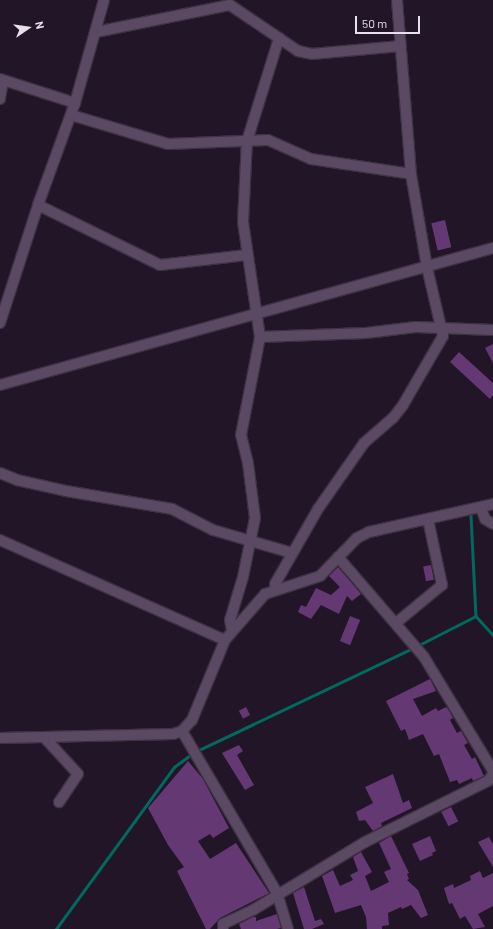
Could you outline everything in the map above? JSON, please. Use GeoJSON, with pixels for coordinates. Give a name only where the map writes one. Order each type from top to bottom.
{"type":"FeatureCollection","features":[{"type":"Feature","properties":{"kind":"street"},"geometry":{"type":"LineString","coordinates":[[0,324],[38,205],[75,103],[104,0]]}},
{"type":"Feature","properties":{"kind":"street"},"geometry":{"type":"LineString","coordinates":[[276,589],[275,584],[318,509],[364,443],[393,418],[403,405],[443,336],[440,329],[427,267],[410,174],[397,0]]}},
{"type":"Feature","properties":{"kind":"street"},"geometry":{"type":"LineString","coordinates":[[96,32],[229,3],[298,51],[312,54],[401,46]]}},
{"type":"Feature","properties":{"kind":"street"},"geometry":{"type":"LineString","coordinates":[[232,631],[230,620],[255,518],[248,463],[241,435],[260,337],[255,315],[246,255],[243,222],[247,141],[278,38]]}},
{"type":"Feature","properties":{"kind":"street"},"geometry":{"type":"LineString","coordinates":[[0,99],[2,79],[75,103]]}},
{"type":"Feature","properties":{"kind":"street"},"geometry":{"type":"LineString","coordinates":[[71,115],[168,144],[268,140],[311,159],[410,174]]}},
{"type":"Feature","properties":{"kind":"street"},"geometry":{"type":"LineString","coordinates":[[38,205],[160,265],[246,255]]}},
{"type":"Feature","properties":{"kind":"street"},"geometry":{"type":"LineString","coordinates":[[0,385],[493,248]]}},
{"type":"Feature","properties":{"kind":"street"},"geometry":{"type":"LineString","coordinates":[[260,337],[366,333],[416,326],[440,329],[493,330]]}},
{"type":"Feature","properties":{"kind":"street"},"geometry":{"type":"LineString","coordinates":[[0,473],[66,491],[172,509],[213,530],[292,553]]}},
{"type":"Feature","properties":{"kind":"street"},"geometry":{"type":"LineString","coordinates":[[0,738],[173,734],[182,731],[192,720],[225,640],[264,594],[320,576],[357,538],[369,532],[481,508],[493,504]]}},
{"type":"Feature","properties":{"kind":"street"},"geometry":{"type":"LineString","coordinates":[[481,508],[485,518],[493,524]]}},
{"type":"Feature","properties":{"kind":"street"},"geometry":{"type":"LineString","coordinates":[[396,623],[442,585],[428,519]]}},
{"type":"Feature","properties":{"kind":"street"},"geometry":{"type":"LineString","coordinates":[[0,540],[225,640]]}},
{"type":"Feature","properties":{"kind":"street"},"geometry":{"type":"LineString","coordinates":[[338,557],[420,651],[493,771]]}},
{"type":"Feature","properties":{"kind":"street"},"geometry":{"type":"LineString","coordinates":[[182,731],[277,893],[288,929]]}},
{"type":"Feature","properties":{"kind":"street"},"geometry":{"type":"LineString","coordinates":[[44,737],[78,774],[59,802]]}},
{"type":"Feature","properties":{"kind":"street"},"geometry":{"type":"LineString","coordinates":[[223,929],[223,924],[253,910],[277,893],[364,842],[488,781],[493,774]]}},
{"type":"Feature","properties":{"kind":"building"},"geometry":{"type":"Polygon","coordinates":[[[445,220],[451,247],[438,250],[431,223],[445,220]]]}},
{"type":"Feature","properties":{"kind":"building"},"geometry":{"type":"Polygon","coordinates":[[[493,344],[493,363],[485,348],[493,344]]]}},
{"type":"Feature","properties":{"kind":"building"},"geometry":{"type":"Polygon","coordinates":[[[459,352],[493,383],[493,395],[490,399],[450,362],[459,352]]]}},
{"type":"Feature","properties":{"kind":"building"},"geometry":{"type":"Polygon","coordinates":[[[431,565],[434,580],[426,581],[423,567],[431,565]]]}},
{"type":"Feature","properties":{"kind":"building"},"geometry":{"type":"Polygon","coordinates":[[[338,567],[361,594],[352,601],[347,596],[339,614],[321,605],[311,619],[298,612],[301,605],[306,607],[316,588],[331,595],[340,587],[329,576],[338,567]]]}},
{"type":"Feature","properties":{"kind":"building"},"geometry":{"type":"Polygon","coordinates":[[[350,616],[360,620],[350,645],[340,641],[350,616]]]}},
{"type":"Feature","properties":{"kind":"building"},"geometry":{"type":"Polygon","coordinates":[[[430,679],[436,691],[413,699],[422,716],[436,708],[438,711],[446,707],[453,718],[450,720],[457,733],[461,731],[468,743],[464,745],[472,759],[475,757],[484,776],[473,781],[472,778],[459,784],[457,780],[450,782],[439,754],[434,756],[423,734],[409,740],[405,729],[401,731],[386,701],[430,679]]]}},
{"type":"Feature","properties":{"kind":"building"},"geometry":{"type":"Polygon","coordinates":[[[246,707],[250,715],[243,719],[239,711],[246,707]]]}},
{"type":"Feature","properties":{"kind":"building"},"geometry":{"type":"Polygon","coordinates":[[[239,745],[243,751],[237,755],[254,785],[245,790],[222,753],[239,745]]]}},
{"type":"Feature","properties":{"kind":"building"},"geometry":{"type":"Polygon","coordinates":[[[188,761],[203,779],[229,828],[213,838],[210,834],[198,841],[210,859],[236,843],[269,893],[220,918],[210,929],[206,929],[177,871],[184,867],[168,845],[148,808],[188,761]]]}},
{"type":"Feature","properties":{"kind":"building"},"geometry":{"type":"Polygon","coordinates":[[[393,774],[403,803],[409,800],[412,808],[381,823],[382,826],[373,831],[365,820],[359,821],[356,812],[373,803],[365,787],[393,774]]]}},
{"type":"Feature","properties":{"kind":"building"},"geometry":{"type":"Polygon","coordinates":[[[451,807],[458,821],[448,826],[441,812],[451,807]]]}},
{"type":"Feature","properties":{"kind":"building"},"geometry":{"type":"Polygon","coordinates":[[[391,836],[409,873],[407,874],[409,879],[407,880],[418,890],[428,915],[421,918],[411,905],[402,909],[401,907],[388,913],[389,925],[382,926],[382,929],[367,929],[366,917],[361,905],[335,913],[322,876],[333,870],[340,886],[353,880],[350,875],[358,871],[353,857],[361,852],[372,872],[365,876],[371,891],[389,882],[384,872],[391,869],[379,843],[391,836]]]}},
{"type":"Feature","properties":{"kind":"building"},"geometry":{"type":"Polygon","coordinates":[[[430,836],[436,851],[432,853],[433,855],[420,861],[412,844],[430,836]]]}},
{"type":"Feature","properties":{"kind":"building"},"geometry":{"type":"Polygon","coordinates":[[[489,837],[493,844],[493,867],[478,842],[489,837]]]}},
{"type":"Feature","properties":{"kind":"building"},"geometry":{"type":"Polygon","coordinates":[[[480,871],[483,878],[493,873],[493,906],[478,914],[485,927],[473,929],[465,916],[460,919],[452,903],[449,904],[444,888],[453,884],[454,888],[471,880],[470,876],[480,871]]]}},
{"type":"Feature","properties":{"kind":"building"},"geometry":{"type":"Polygon","coordinates":[[[304,887],[315,921],[321,919],[324,924],[312,929],[304,929],[293,893],[304,887]]]}},
{"type":"Feature","properties":{"kind":"building"},"geometry":{"type":"Polygon","coordinates":[[[277,914],[281,928],[241,929],[239,924],[253,917],[256,917],[256,921],[277,914]]]}},
{"type":"Feature","properties":{"kind":"waterway"},"geometry":{"type":"LineString","coordinates":[[471,515],[476,616],[493,635]]}},
{"type":"Feature","properties":{"kind":"waterway"},"geometry":{"type":"LineString","coordinates":[[417,646],[476,616]]}},
{"type":"Feature","properties":{"kind":"waterway"},"geometry":{"type":"LineString","coordinates":[[197,751],[413,648]]}},
{"type":"Feature","properties":{"kind":"waterway"},"geometry":{"type":"LineString","coordinates":[[56,929],[174,767],[193,753]]}}]}
